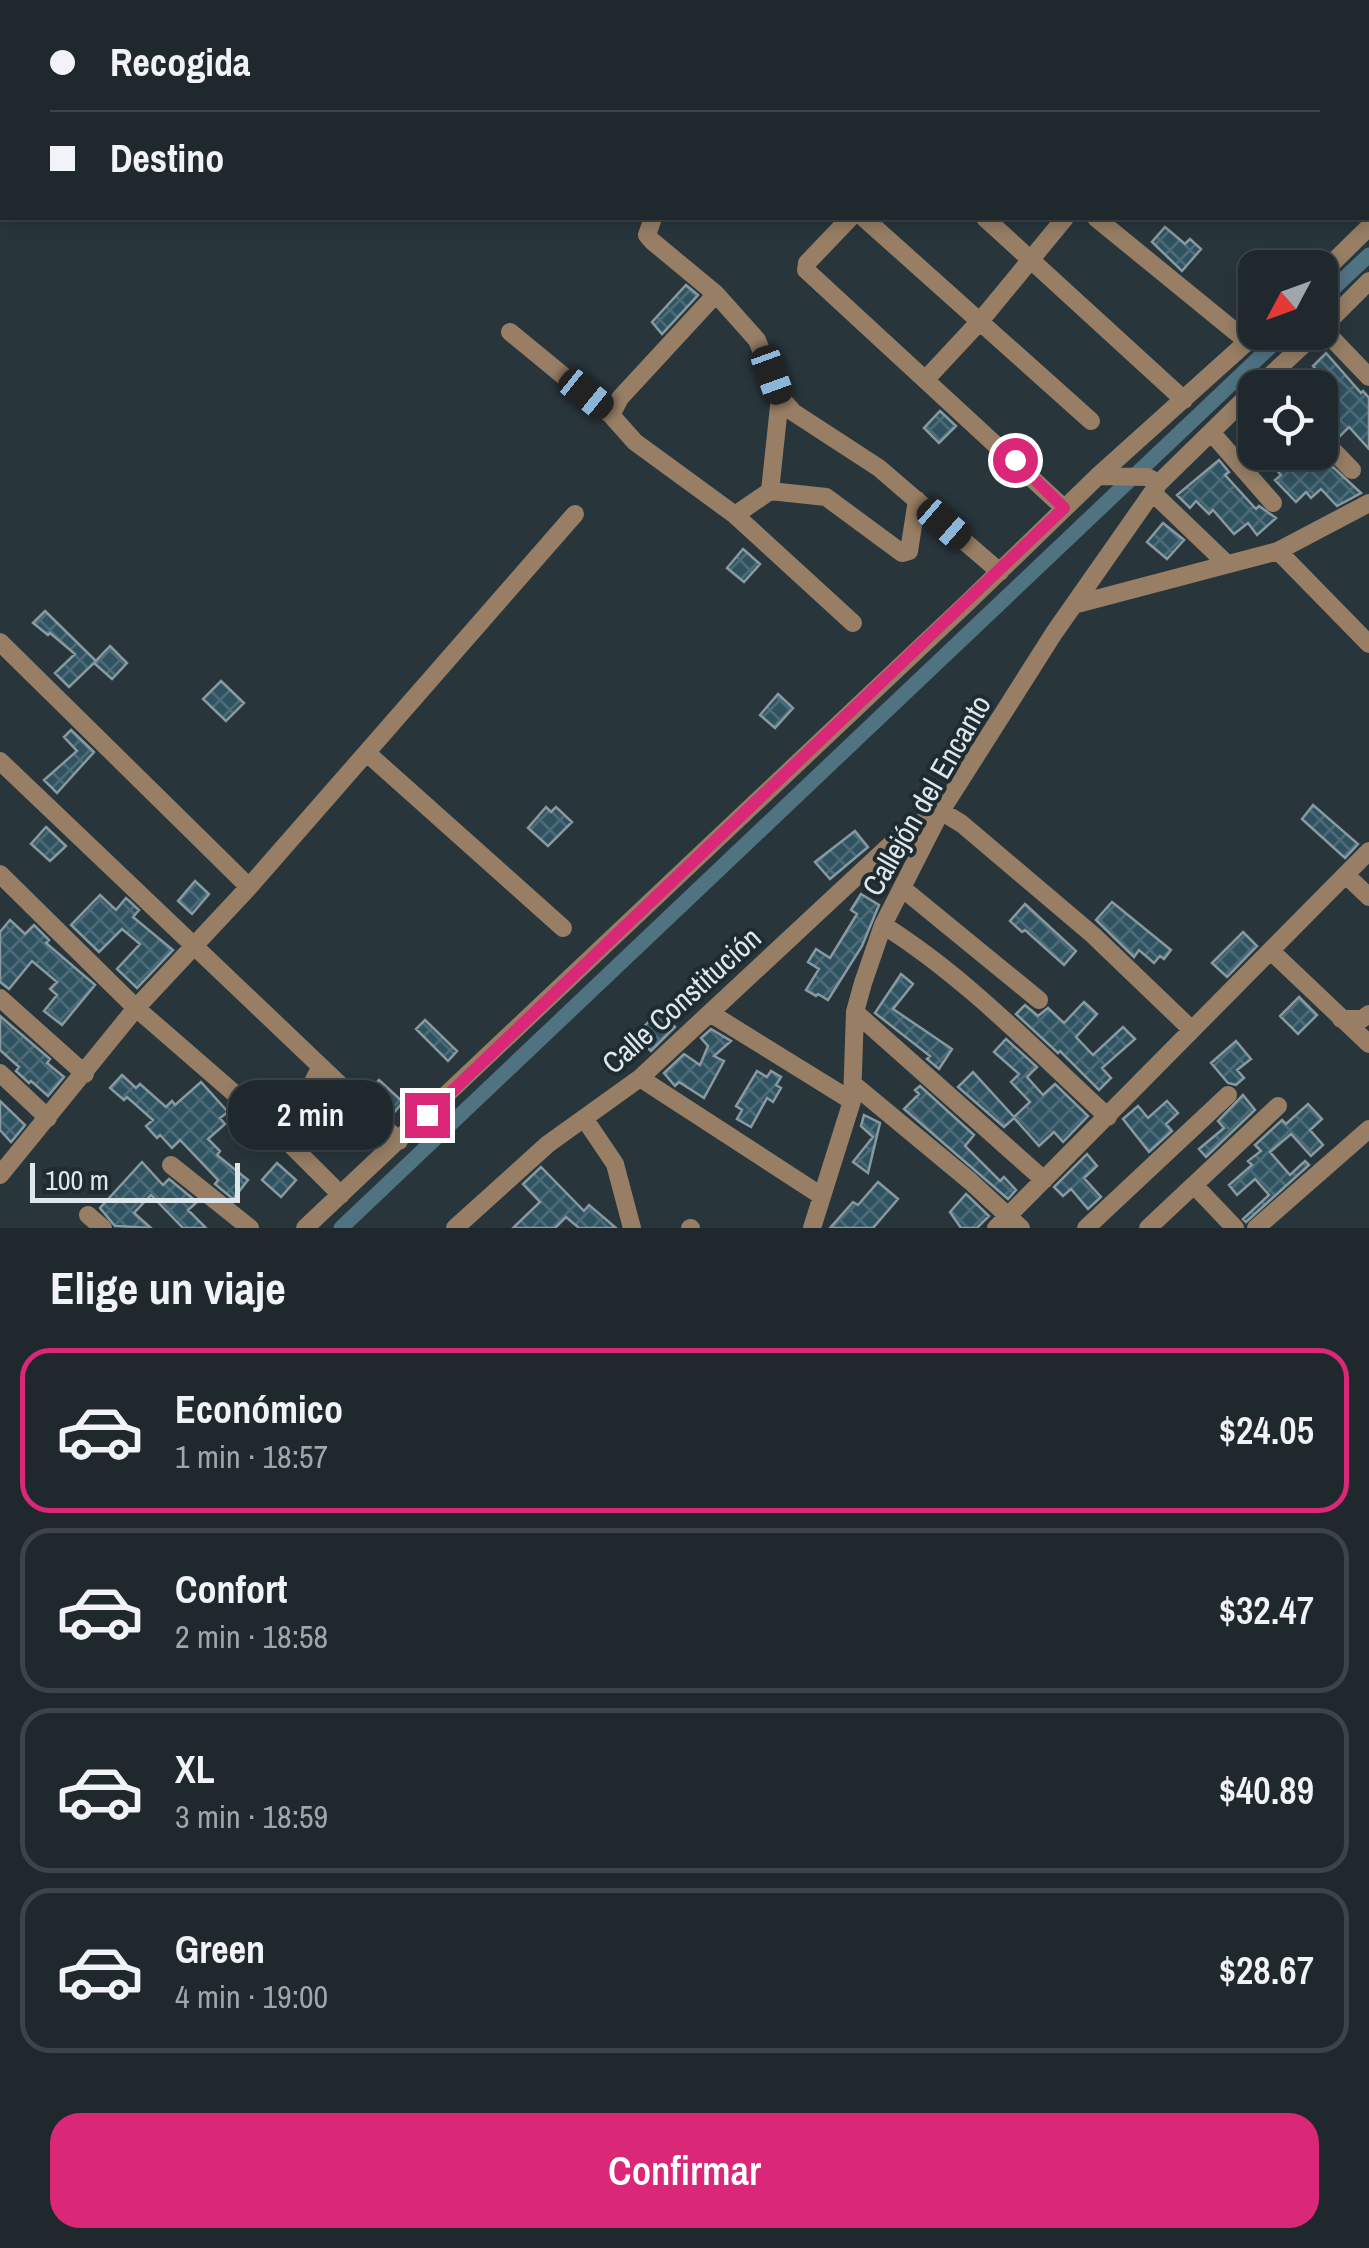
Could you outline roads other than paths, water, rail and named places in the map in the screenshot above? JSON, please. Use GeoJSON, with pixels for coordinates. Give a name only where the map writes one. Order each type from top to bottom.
{"type":"FeatureCollection","features":[{"type":"Feature","properties":{"kind":"street"},"geometry":{"type":"LineString","coordinates":[[653,220],[648,234],[652,242],[716,294],[757,340],[780,397],[792,412],[879,468],[1000,572]]}},
{"type":"Feature","properties":{"kind":"street"},"geometry":{"type":"LineString","coordinates":[[848,220],[807,263],[806,270],[1064,508]]}},
{"type":"Feature","properties":{"kind":"street"},"geometry":{"type":"LineString","coordinates":[[866,220],[1092,421]]}},
{"type":"Feature","properties":{"kind":"street"},"geometry":{"type":"LineString","coordinates":[[987,220],[1184,400]]}},
{"type":"Feature","properties":{"kind":"street"},"geometry":{"type":"LineString","coordinates":[[926,378],[1063,220]]}},
{"type":"Feature","properties":{"kind":"street"},"geometry":{"type":"LineString","coordinates":[[1099,220],[1238,326]]}},
{"type":"Feature","properties":{"kind":"street"},"geometry":{"type":"LineString","coordinates":[[1338,257],[1369,227]]}},
{"type":"Feature","properties":{"kind":"street","name":"Callejón del Encanto"},"geometry":{"type":"LineString","coordinates":[[1338,311],[1369,281]]}},
{"type":"Feature","properties":{"kind":"street"},"geometry":{"type":"LineString","coordinates":[[611,415],[620,398],[716,294]]}},
{"type":"Feature","properties":{"kind":"street"},"geometry":{"type":"LineString","coordinates":[[510,332],[611,415],[635,442],[735,515],[853,623]]}},
{"type":"Feature","properties":{"kind":"street"},"geometry":{"type":"LineString","coordinates":[[1338,347],[1369,377]]}},
{"type":"Feature","properties":{"kind":"street"},"geometry":{"type":"LineString","coordinates":[[305,1228],[1064,508],[1104,476],[1239,350]]}},
{"type":"Feature","properties":{"kind":"street","name":"Callejón del Encanto"},"geometry":{"type":"LineString","coordinates":[[1278,370],[1299,350]]}},
{"type":"Feature","properties":{"kind":"street"},"geometry":{"type":"LineString","coordinates":[[770,491],[780,397]]}},
{"type":"Feature","properties":{"kind":"street","name":"Callejón del Encanto"},"geometry":{"type":"LineString","coordinates":[[812,1228],[852,1092],[856,1012],[883,925],[941,811],[1153,484],[1238,408]]}},
{"type":"Feature","properties":{"kind":"street"},"geometry":{"type":"LineString","coordinates":[[1212,432],[1273,503]]}},
{"type":"Feature","properties":{"kind":"street"},"geometry":{"type":"LineString","coordinates":[[1338,456],[1352,470]]}},
{"type":"Feature","properties":{"kind":"street"},"geometry":{"type":"LineString","coordinates":[[1104,476],[1153,484],[1227,564]]}},
{"type":"Feature","properties":{"kind":"street"},"geometry":{"type":"LineString","coordinates":[[735,515],[770,491],[826,497],[902,553],[910,551],[917,500]]}},
{"type":"Feature","properties":{"kind":"street"},"geometry":{"type":"LineString","coordinates":[[1077,604],[1278,551],[1369,502]]}},
{"type":"Feature","properties":{"kind":"street"},"geometry":{"type":"LineString","coordinates":[[0,1175],[136,1008],[249,887],[575,514]]}},
{"type":"Feature","properties":{"kind":"street"},"geometry":{"type":"LineString","coordinates":[[1278,551],[1369,644]]}},
{"type":"Feature","properties":{"kind":"street"},"geometry":{"type":"LineString","coordinates":[[0,642],[249,887]]}},
{"type":"Feature","properties":{"kind":"street"},"geometry":{"type":"LineString","coordinates":[[368,753],[562,928]]}},
{"type":"Feature","properties":{"kind":"street"},"geometry":{"type":"LineString","coordinates":[[0,761],[399,1142]]}},
{"type":"Feature","properties":{"kind":"street"},"geometry":{"type":"LineString","coordinates":[[941,811],[962,824],[1092,935],[1192,1030]]}},
{"type":"Feature","properties":{"kind":"street","name":"Calle Constitución"},"geometry":{"type":"LineString","coordinates":[[455,1228],[548,1144],[640,1078],[903,834],[941,811]]}},
{"type":"Feature","properties":{"kind":"street"},"geometry":{"type":"LineString","coordinates":[[710,1013],[852,1092],[1008,1224],[1044,1180],[1369,851]]}},
{"type":"Feature","properties":{"kind":"street"},"geometry":{"type":"LineString","coordinates":[[0,874],[136,1008],[272,1126],[341,1196]]}},
{"type":"Feature","properties":{"kind":"street"},"geometry":{"type":"LineString","coordinates":[[1346,875],[1369,897]]}},
{"type":"Feature","properties":{"kind":"street"},"geometry":{"type":"LineString","coordinates":[[902,888],[1039,1000]]}},
{"type":"Feature","properties":{"kind":"street"},"geometry":{"type":"LineString","coordinates":[[883,925],[1000,1018],[1108,1116]]}},
{"type":"Feature","properties":{"kind":"street"},"geometry":{"type":"LineString","coordinates":[[1271,951],[1369,1044]]}},
{"type":"Feature","properties":{"kind":"street"},"geometry":{"type":"LineString","coordinates":[[0,998],[84,1074]]}},
{"type":"Feature","properties":{"kind":"street"},"geometry":{"type":"LineString","coordinates":[[856,1012],[1044,1180]]}},
{"type":"Feature","properties":{"kind":"street"},"geometry":{"type":"LineString","coordinates":[[1341,1019],[1362,1019],[1369,1014]]}},
{"type":"Feature","properties":{"kind":"street"},"geometry":{"type":"LineString","coordinates":[[272,1126],[305,1098],[320,1068]]}},
{"type":"Feature","properties":{"kind":"street"},"geometry":{"type":"LineString","coordinates":[[0,1073],[48,1118]]}},
{"type":"Feature","properties":{"kind":"street"},"geometry":{"type":"LineString","coordinates":[[640,1078],[820,1195]]}},
{"type":"Feature","properties":{"kind":"street"},"geometry":{"type":"LineString","coordinates":[[1086,1228],[1228,1095]]}},
{"type":"Feature","properties":{"kind":"street"},"geometry":{"type":"LineString","coordinates":[[1148,1228],[1278,1106]]}},
{"type":"Feature","properties":{"kind":"street"},"geometry":{"type":"LineString","coordinates":[[584,1118],[620,1176],[632,1228]]}},
{"type":"Feature","properties":{"kind":"street"},"geometry":{"type":"LineString","coordinates":[[1256,1228],[1369,1129]]}},
{"type":"Feature","properties":{"kind":"street"},"geometry":{"type":"LineString","coordinates":[[171,1166],[250,1228]]}},
{"type":"Feature","properties":{"kind":"street"},"geometry":{"type":"LineString","coordinates":[[1194,1185],[1235,1228]]}},
{"type":"Feature","properties":{"kind":"street"},"geometry":{"type":"LineString","coordinates":[[88,1215],[104,1228]]}},
{"type":"Feature","properties":{"kind":"waterway"},"geometry":{"type":"LineString","coordinates":[[1338,284],[1369,255]]}},
{"type":"Feature","properties":{"kind":"waterway"},"geometry":{"type":"LineString","coordinates":[[341,1228],[1267,350]]}}]}
